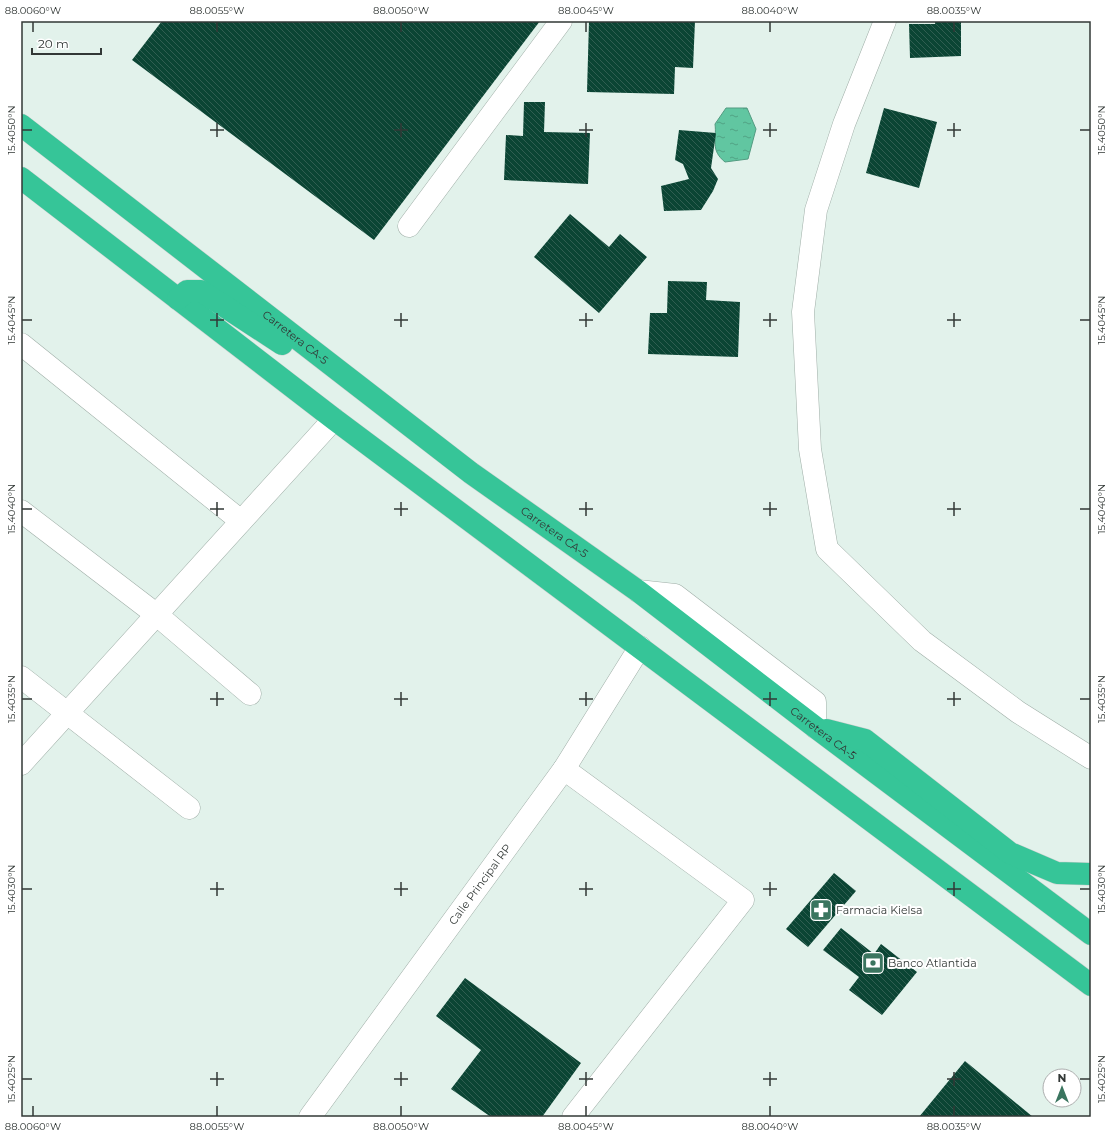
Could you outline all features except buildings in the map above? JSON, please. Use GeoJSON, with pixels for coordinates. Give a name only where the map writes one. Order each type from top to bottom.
{"type":"FeatureCollection","features":[{"type":"Feature","properties":{"kind":"highway","name":"Carretera CA-5"},"geometry":{"type":"LineString","coordinates":[[21,125],[420,435],[471,473],[638,591],[816,728],[1091,934]]}},
{"type":"Feature","properties":{"kind":"highway"},"geometry":{"type":"LineString","coordinates":[[21,178],[334,419],[1091,985]]}},
{"type":"Feature","properties":{"kind":"highway"},"geometry":{"type":"LineString","coordinates":[[178,300],[187,291],[201,291],[420,435]]}},
{"type":"Feature","properties":{"kind":"highway"},"geometry":{"type":"LineString","coordinates":[[816,728],[865,740],[1010,853],[1057,873],[1091,874]]}},
{"type":"Feature","properties":{"kind":"street"},"geometry":{"type":"LineString","coordinates":[[410,226],[561,21]]}},
{"type":"Feature","properties":{"kind":"street"},"geometry":{"type":"LineString","coordinates":[[886,21],[844,124],[816,210],[803,312],[810,449],[827,549],[922,641],[1018,712],[1091,758]]}},
{"type":"Feature","properties":{"kind":"street"},"geometry":{"type":"LineString","coordinates":[[21,344],[242,521]]}},
{"type":"Feature","properties":{"kind":"street"},"geometry":{"type":"LineString","coordinates":[[21,764],[334,419]]}},
{"type":"Feature","properties":{"kind":"street"},"geometry":{"type":"LineString","coordinates":[[21,511],[157,615],[250,694]]}},
{"type":"Feature","properties":{"kind":"street","name":"Calle Principal RP"},"geometry":{"type":"LineString","coordinates":[[310,1117],[564,769],[640,647]]}},
{"type":"Feature","properties":{"kind":"street"},"geometry":{"type":"LineString","coordinates":[[21,677],[189,808]]}},
{"type":"Feature","properties":{"kind":"street"},"geometry":{"type":"LineString","coordinates":[[564,769],[743,900],[574,1117]]}},
{"type":"Feature","properties":{"kind":"water"},"geometry":{"type":"Polygon","coordinates":[[[726,108],[747,108],[756,129],[748,159],[725,162],[717,153],[715,144],[715,124],[726,108]]]}},
{"type":"Feature","properties":{"kind":"place","name":"Farmacia Kielsa"},"geometry":{"type":"Point","coordinates":[821,910]}},
{"type":"Feature","properties":{"kind":"place","name":"Banco Atlantida"},"geometry":{"type":"Point","coordinates":[873,963]}}]}
